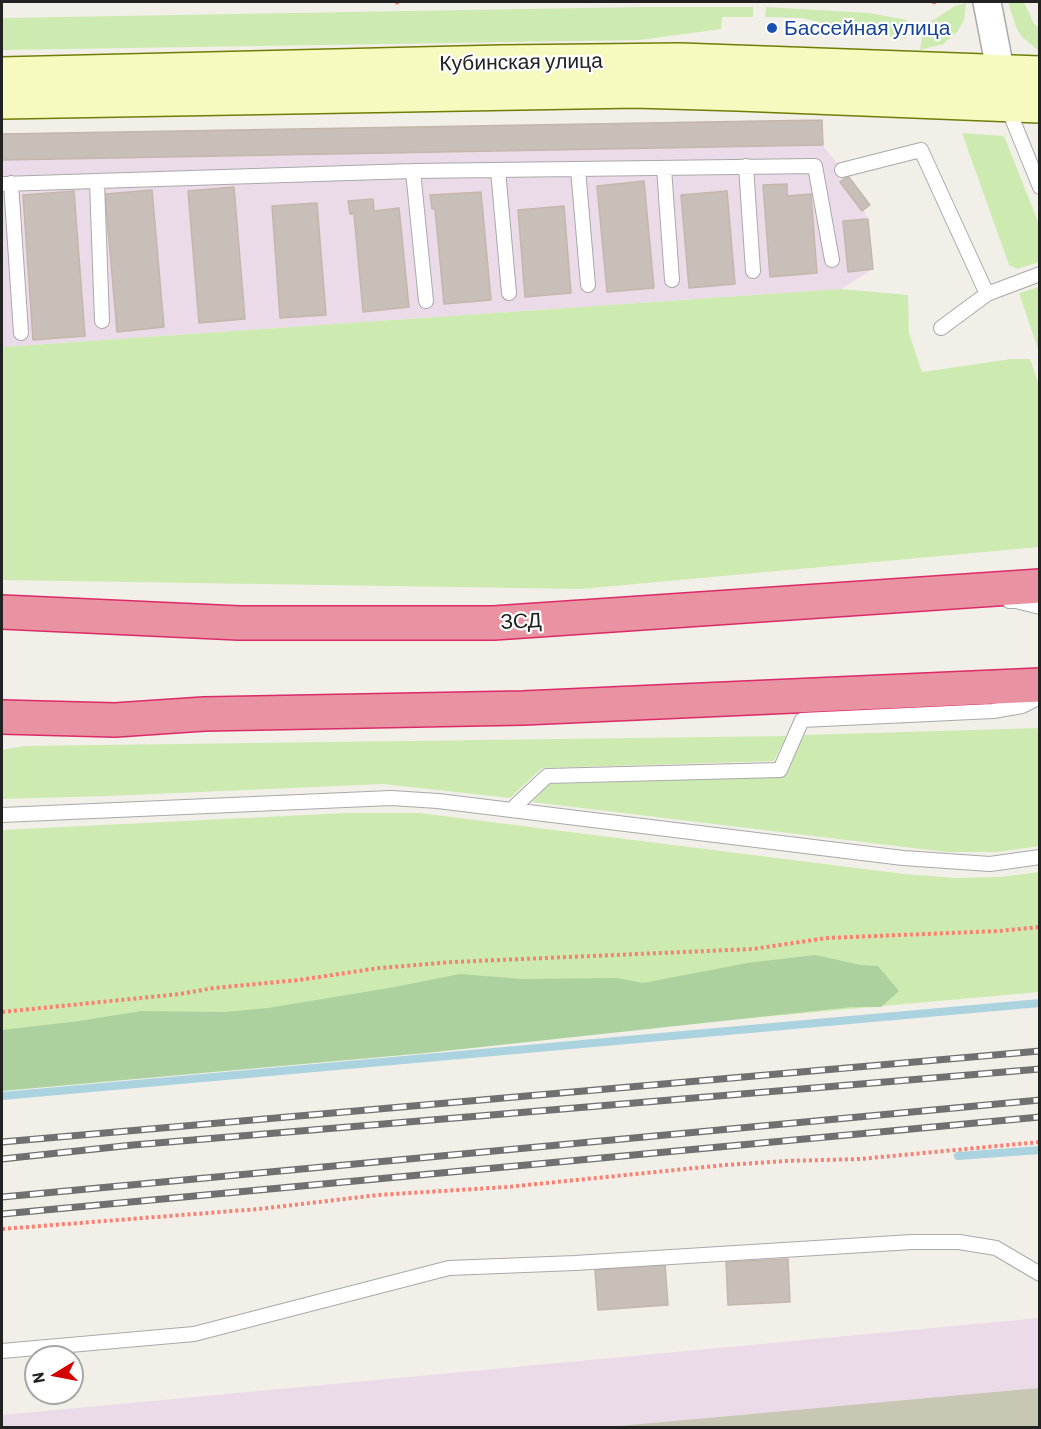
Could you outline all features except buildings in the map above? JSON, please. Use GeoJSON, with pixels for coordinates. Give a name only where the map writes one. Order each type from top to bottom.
{"type":"FeatureCollection","features":[{"type":"Feature","properties":{"kind":"highway","name":"ЗСД"},"geometry":{"type":"LineString","coordinates":[[2,612],[239,623],[494,623],[1040,586]]}},
{"type":"Feature","properties":{"kind":"highway"},"geometry":{"type":"LineString","coordinates":[[2,717],[115,720],[204,714],[523,708],[1040,685]]}},
{"type":"Feature","properties":{"kind":"main road","name":"Кубинская улица"},"geometry":{"type":"LineString","coordinates":[[2,74],[680,60],[1040,73]]}},
{"type":"Feature","properties":{"kind":"main road","name":"Кубинская улица"},"geometry":{"type":"LineString","coordinates":[[2,102],[635,92],[1040,106]]}},
{"type":"Feature","properties":{"kind":"street"},"geometry":{"type":"LineString","coordinates":[[987,2],[1006,106]]}},
{"type":"Feature","properties":{"kind":"lane"},"geometry":{"type":"LineString","coordinates":[[1006,106],[1040,187]]}},
{"type":"Feature","properties":{"kind":"lane"},"geometry":{"type":"LineString","coordinates":[[842,170],[921,150],[987,294]]}},
{"type":"Feature","properties":{"kind":"lane"},"geometry":{"type":"LineString","coordinates":[[746,166],[753,271]]}},
{"type":"Feature","properties":{"kind":"lane"},"geometry":{"type":"LineString","coordinates":[[21,333],[6,184],[413,171],[815,166],[832,260]]}},
{"type":"Feature","properties":{"kind":"lane"},"geometry":{"type":"LineString","coordinates":[[664,168],[672,280]]}},
{"type":"Feature","properties":{"kind":"lane"},"geometry":{"type":"LineString","coordinates":[[578,169],[588,285]]}},
{"type":"Feature","properties":{"kind":"lane"},"geometry":{"type":"LineString","coordinates":[[498,170],[509,293]]}},
{"type":"Feature","properties":{"kind":"lane"},"geometry":{"type":"LineString","coordinates":[[413,171],[426,301]]}},
{"type":"Feature","properties":{"kind":"lane"},"geometry":{"type":"LineString","coordinates":[[97,182],[102,321]]}},
{"type":"Feature","properties":{"kind":"lane"},"geometry":{"type":"LineString","coordinates":[[941,328],[987,294],[1040,274]]}},
{"type":"Feature","properties":{"kind":"lane"},"geometry":{"type":"LineString","coordinates":[[949,606],[1016,601],[1040,607]]}},
{"type":"Feature","properties":{"kind":"lane"},"geometry":{"type":"LineString","coordinates":[[511,810],[547,776],[780,770],[802,720],[993,711],[1022,706],[1040,697]]}},
{"type":"Feature","properties":{"kind":"lane"},"geometry":{"type":"LineString","coordinates":[[2,814],[391,798],[438,801],[903,858],[990,864],[1040,858]]}},
{"type":"Feature","properties":{"kind":"lane"},"geometry":{"type":"LineString","coordinates":[[2,1351],[194,1334],[449,1268],[575,1263],[912,1242],[959,1242],[996,1248],[1040,1274]]}},
{"type":"Feature","properties":{"kind":"path"},"geometry":{"type":"LineString","coordinates":[[2,1012],[300,980],[379,968],[453,962],[753,949],[827,938],[999,931],[1040,927]]}},
{"type":"Feature","properties":{"kind":"path"},"geometry":{"type":"LineString","coordinates":[[2,1229],[260,1209],[378,1195],[507,1187],[725,1165],[860,1159],[1040,1142]]}},
{"type":"Feature","properties":{"kind":"shaded area"},"geometry":{"type":"Polygon","coordinates":[[[822,120],[823,146],[846,174],[868,219],[873,269],[841,289],[2,347],[2,134],[822,120]]]}},
{"type":"Feature","properties":{"kind":"shaded area"},"geometry":{"type":"Polygon","coordinates":[[[1039,1318],[1039,1427],[2,1428],[2,1415],[1039,1318]]]}},
{"type":"Feature","properties":{"kind":"shaded area"},"geometry":{"type":"Polygon","coordinates":[[[1039,1388],[1039,1427],[608,1427],[1039,1388]]]}},
{"type":"Feature","properties":{"kind":"green space"},"geometry":{"type":"Polygon","coordinates":[[[1008,2],[1024,2],[1034,24],[1039,27],[1039,51],[1022,37],[1016,27],[1008,2]]]}},
{"type":"Feature","properties":{"kind":"green space"},"geometry":{"type":"Polygon","coordinates":[[[966,3],[964,20],[957,32],[943,44],[920,50],[924,26],[955,6],[966,3]]]}},
{"type":"Feature","properties":{"kind":"green space"},"geometry":{"type":"Polygon","coordinates":[[[753,7],[753,17],[722,17],[721,29],[640,40],[2,50],[2,18],[753,7]]]}},
{"type":"Feature","properties":{"kind":"green space"},"geometry":{"type":"Polygon","coordinates":[[[766,7],[869,13],[907,20],[906,38],[871,35],[802,18],[765,17],[766,7]]]}},
{"type":"Feature","properties":{"kind":"green space"},"geometry":{"type":"Polygon","coordinates":[[[962,133],[1004,136],[1039,224],[1039,262],[1017,269],[1009,265],[962,133]]]}},
{"type":"Feature","properties":{"kind":"green space"},"geometry":{"type":"Polygon","coordinates":[[[1040,287],[1039,352],[1019,293],[1040,287]]]}},
{"type":"Feature","properties":{"kind":"green space"},"geometry":{"type":"Polygon","coordinates":[[[841,289],[908,295],[909,333],[922,372],[1011,359],[1030,359],[1039,385],[1039,547],[581,589],[2,580],[2,347],[841,289]]]}},
{"type":"Feature","properties":{"kind":"green space"},"geometry":{"type":"Polygon","coordinates":[[[1039,728],[1039,846],[1033,847],[996,852],[946,852],[532,802],[549,784],[783,777],[804,735],[1039,728]]]}},
{"type":"Feature","properties":{"kind":"green space"},"geometry":{"type":"Polygon","coordinates":[[[786,736],[774,761],[542,768],[510,798],[383,784],[2,799],[2,750],[24,746],[786,736]]]}},
{"type":"Feature","properties":{"kind":"green space"},"geometry":{"type":"Polygon","coordinates":[[[346,813],[419,813],[904,874],[956,878],[1000,877],[1039,872],[1039,992],[2,1085],[2,830],[346,813]]]}},
{"type":"Feature","properties":{"kind":"green space"},"geometry":{"type":"Polygon","coordinates":[[[815,955],[861,965],[878,966],[899,991],[881,1007],[852,1007],[426,1053],[2,1091],[2,1030],[141,1011],[225,1012],[268,1008],[460,974],[522,979],[617,978],[643,983],[747,963],[815,955]]]}},
{"type":"Feature","properties":{"kind":"waterway"},"geometry":{"type":"LineString","coordinates":[[2,1096],[1040,1003]]}},
{"type":"Feature","properties":{"kind":"waterway"},"geometry":{"type":"LineString","coordinates":[[958,1156],[1040,1150]]}},
{"type":"Feature","properties":{"kind":"railway"},"geometry":{"type":"LineString","coordinates":[[2,1142],[1040,1051]]}},
{"type":"Feature","properties":{"kind":"railway"},"geometry":{"type":"LineString","coordinates":[[2,1159],[133,1145],[1040,1069]]}},
{"type":"Feature","properties":{"kind":"railway"},"geometry":{"type":"LineString","coordinates":[[2,1197],[1040,1100]]}},
{"type":"Feature","properties":{"kind":"railway"},"geometry":{"type":"LineString","coordinates":[[2,1214],[1040,1117]]}},
{"type":"Feature","properties":{"kind":"place","name":"Бассейная улица"},"geometry":{"type":"Point","coordinates":[772,28]}}]}
